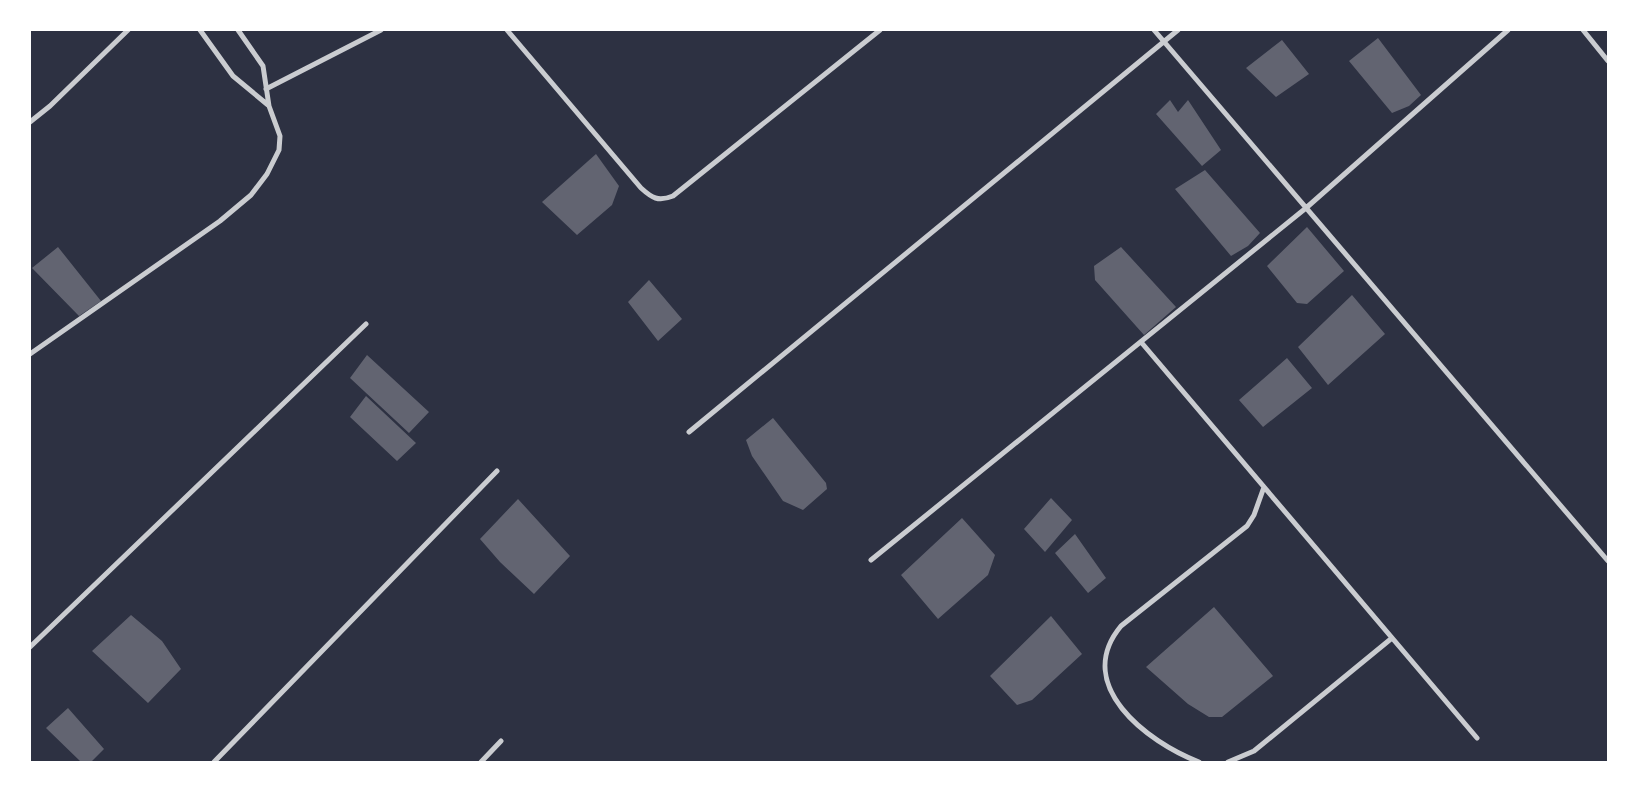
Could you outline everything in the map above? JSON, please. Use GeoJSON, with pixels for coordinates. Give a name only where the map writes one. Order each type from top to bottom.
{"type":"FeatureCollection","features":[{"type":"Feature","properties":{"kind":"street"},"geometry":{"type":"LineString","coordinates":[[30,122],[50,106],[128,30]]}},
{"type":"Feature","properties":{"kind":"street"},"geometry":{"type":"LineString","coordinates":[[200,30],[233,76],[268,106]]}},
{"type":"Feature","properties":{"kind":"street"},"geometry":{"type":"LineString","coordinates":[[30,354],[220,221],[251,195],[267,174],[279,150],[280,136],[268,106],[264,66],[238,30]]}},
{"type":"Feature","properties":{"kind":"street"},"geometry":{"type":"LineString","coordinates":[[266,90],[381,30]]}},
{"type":"Feature","properties":{"kind":"street"},"geometry":{"type":"LineString","coordinates":[[507,30],[641,188],[650,197],[658,200],[673,196],[880,30]]}},
{"type":"Feature","properties":{"kind":"street"},"geometry":{"type":"LineString","coordinates":[[1154,30],[1608,561]]}},
{"type":"Feature","properties":{"kind":"street"},"geometry":{"type":"LineString","coordinates":[[688,432],[1178,30]]}},
{"type":"Feature","properties":{"kind":"street"},"geometry":{"type":"LineString","coordinates":[[871,560],[1306,208],[1508,30]]}},
{"type":"Feature","properties":{"kind":"street"},"geometry":{"type":"LineString","coordinates":[[1583,30],[1608,61]]}},
{"type":"Feature","properties":{"kind":"street"},"geometry":{"type":"LineString","coordinates":[[30,647],[366,324]]}},
{"type":"Feature","properties":{"kind":"street"},"geometry":{"type":"LineString","coordinates":[[1141,342],[1477,738]]}},
{"type":"Feature","properties":{"kind":"street"},"geometry":{"type":"LineString","coordinates":[[214,762],[497,471]]}},
{"type":"Feature","properties":{"kind":"street"},"geometry":{"type":"LineString","coordinates":[[1199,762],[1167,748],[1126,714],[1110,687],[1105,673],[1105,653],[1112,636],[1121,626],[1248,526],[1264,487]]}},
{"type":"Feature","properties":{"kind":"street"},"geometry":{"type":"LineString","coordinates":[[1228,762],[1254,751],[1392,638]]}},
{"type":"Feature","properties":{"kind":"street"},"geometry":{"type":"LineString","coordinates":[[481,762],[501,741]]}},
{"type":"Feature","properties":{"kind":"building"},"geometry":{"type":"Polygon","coordinates":[[[1378,38],[1421,95],[1409,106],[1392,113],[1349,61],[1378,38]]]}},
{"type":"Feature","properties":{"kind":"building"},"geometry":{"type":"Polygon","coordinates":[[[1282,40],[1309,74],[1276,97],[1246,68],[1282,40]]]}},
{"type":"Feature","properties":{"kind":"building"},"geometry":{"type":"Polygon","coordinates":[[[1170,100],[1178,112],[1188,100],[1221,150],[1202,166],[1156,114],[1170,100]]]}},
{"type":"Feature","properties":{"kind":"building"},"geometry":{"type":"Polygon","coordinates":[[[596,154],[619,186],[612,205],[577,235],[542,202],[596,154]]]}},
{"type":"Feature","properties":{"kind":"building"},"geometry":{"type":"Polygon","coordinates":[[[1205,170],[1260,233],[1248,246],[1231,256],[1175,189],[1205,170]]]}},
{"type":"Feature","properties":{"kind":"building"},"geometry":{"type":"Polygon","coordinates":[[[1307,227],[1344,271],[1307,304],[1297,303],[1267,266],[1307,227]]]}},
{"type":"Feature","properties":{"kind":"building"},"geometry":{"type":"Polygon","coordinates":[[[58,247],[101,301],[79,316],[32,268],[58,247]]]}},
{"type":"Feature","properties":{"kind":"building"},"geometry":{"type":"Polygon","coordinates":[[[1121,247],[1176,307],[1144,335],[1095,280],[1094,266],[1121,247]]]}},
{"type":"Feature","properties":{"kind":"building"},"geometry":{"type":"Polygon","coordinates":[[[649,280],[682,319],[658,341],[628,302],[649,280]]]}},
{"type":"Feature","properties":{"kind":"building"},"geometry":{"type":"Polygon","coordinates":[[[1352,295],[1385,334],[1328,385],[1298,347],[1352,295]]]}},
{"type":"Feature","properties":{"kind":"building"},"geometry":{"type":"Polygon","coordinates":[[[367,355],[429,412],[409,433],[350,378],[367,355]]]}},
{"type":"Feature","properties":{"kind":"building"},"geometry":{"type":"Polygon","coordinates":[[[1287,358],[1312,388],[1263,427],[1239,400],[1287,358]]]}},
{"type":"Feature","properties":{"kind":"building"},"geometry":{"type":"Polygon","coordinates":[[[366,396],[416,443],[397,461],[350,417],[366,396]]]}},
{"type":"Feature","properties":{"kind":"building"},"geometry":{"type":"Polygon","coordinates":[[[773,418],[826,483],[827,489],[803,510],[783,501],[752,456],[746,440],[773,418]]]}},
{"type":"Feature","properties":{"kind":"building"},"geometry":{"type":"Polygon","coordinates":[[[1051,498],[1072,520],[1045,552],[1024,529],[1051,498]]]}},
{"type":"Feature","properties":{"kind":"building"},"geometry":{"type":"Polygon","coordinates":[[[518,499],[570,556],[534,594],[500,562],[480,539],[518,499]]]}},
{"type":"Feature","properties":{"kind":"building"},"geometry":{"type":"Polygon","coordinates":[[[962,518],[995,555],[988,575],[938,619],[901,575],[962,518]]]}},
{"type":"Feature","properties":{"kind":"building"},"geometry":{"type":"Polygon","coordinates":[[[1075,534],[1106,578],[1088,593],[1055,553],[1075,534]]]}},
{"type":"Feature","properties":{"kind":"building"},"geometry":{"type":"Polygon","coordinates":[[[1214,607],[1273,676],[1222,717],[1209,717],[1188,704],[1146,667],[1214,607]]]}},
{"type":"Feature","properties":{"kind":"building"},"geometry":{"type":"Polygon","coordinates":[[[131,615],[162,641],[181,669],[148,703],[92,651],[131,615]]]}},
{"type":"Feature","properties":{"kind":"building"},"geometry":{"type":"Polygon","coordinates":[[[1051,616],[1082,654],[1032,700],[1017,705],[990,676],[1051,616]]]}},
{"type":"Feature","properties":{"kind":"building"},"geometry":{"type":"Polygon","coordinates":[[[68,708],[104,749],[91,762],[81,762],[46,728],[68,708]]]}}]}
